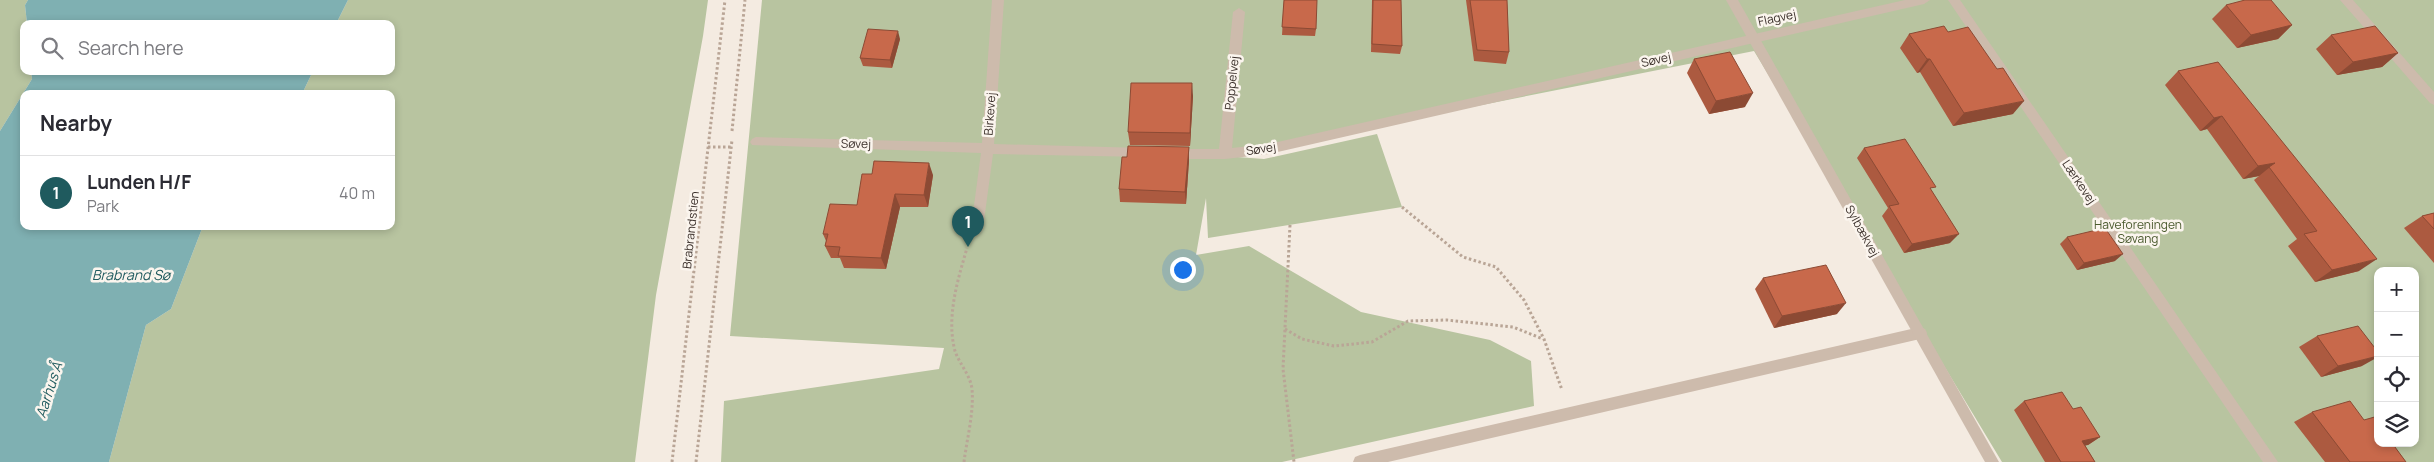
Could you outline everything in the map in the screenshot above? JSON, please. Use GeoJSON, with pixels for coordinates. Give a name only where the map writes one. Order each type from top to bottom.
{"type":"FeatureCollection","features":[{"type":"Feature","properties":{"kind":"street","name":"Birkevej"},"geometry":{"type":"LineString","coordinates":[[977,228],[988,147],[998,0]]}},
{"type":"Feature","properties":{"kind":"street","name":"Sylbækvej"},"geometry":{"type":"LineString","coordinates":[[1732,0],[1992,462]]}},
{"type":"Feature","properties":{"kind":"street","name":"Flagvej"},"geometry":{"type":"LineString","coordinates":[[1753,37],[1924,0]]}},
{"type":"Feature","properties":{"kind":"street","name":"Lærkevej"},"geometry":{"type":"LineString","coordinates":[[1954,0],[2271,462]]}},
{"type":"Feature","properties":{"kind":"street"},"geometry":{"type":"LineString","coordinates":[[2346,0],[2434,100]]}},
{"type":"Feature","properties":{"kind":"street","name":"Poppelvej"},"geometry":{"type":"LineString","coordinates":[[1225,154],[1239,12]]}},
{"type":"Feature","properties":{"kind":"street","name":"Søvej"},"geometry":{"type":"LineString","coordinates":[[756,142],[1225,154],[1268,148],[1753,37]]}},
{"type":"Feature","properties":{"kind":"street"},"geometry":{"type":"LineString","coordinates":[[1360,462],[1920,333]]}},
{"type":"Feature","properties":{"kind":"path","name":"Brabrandstien"},"geometry":{"type":"LineString","coordinates":[[672,462],[725,0]]}},
{"type":"Feature","properties":{"kind":"path"},"geometry":{"type":"LineString","coordinates":[[696,462],[745,0]]}},
{"type":"Feature","properties":{"kind":"path"},"geometry":{"type":"LineString","coordinates":[[1402,207],[1463,257],[1496,267],[1524,300],[1544,339],[1570,414]]}},
{"type":"Feature","properties":{"kind":"path"},"geometry":{"type":"LineString","coordinates":[[1290,225],[1283,370],[1294,462]]}},
{"type":"Feature","properties":{"kind":"path"},"geometry":{"type":"LineString","coordinates":[[964,462],[972,392],[967,370],[954,349],[952,333],[961,269],[967,247],[977,228]]}},
{"type":"Feature","properties":{"kind":"path"},"geometry":{"type":"LineString","coordinates":[[1285,329],[1302,339],[1334,346],[1372,342],[1408,322],[1447,320],[1513,327],[1544,339]]}},
{"type":"Feature","properties":{"kind":"green space"},"geometry":{"type":"Polygon","coordinates":[[[0,0],[28,0],[25,5],[27,20],[20,20],[20,75],[32,75],[32,79],[25,90],[20,90],[20,98],[0,131],[0,0]]]}},
{"type":"Feature","properties":{"kind":"green space"},"geometry":{"type":"Polygon","coordinates":[[[348,0],[708,0],[656,295],[635,462],[109,462],[146,325],[171,309],[201,230],[395,230],[395,90],[304,90],[311,75],[395,75],[395,20],[338,20],[348,0]]]}},
{"type":"Feature","properties":{"kind":"green space","name":"Haveforeningen Søvang"},"geometry":{"type":"Polygon","coordinates":[[[762,0],[2434,0],[2434,462],[2002,462],[1754,51],[1224,156],[1264,159],[1377,134],[1402,207],[1208,238],[1206,198],[1196,255],[1249,246],[1361,312],[1490,340],[1531,361],[1534,406],[1282,462],[721,462],[724,401],[939,369],[944,348],[730,336],[762,0]]]}},
{"type":"Feature","properties":{"kind":"water"},"geometry":{"type":"Polygon","coordinates":[[[28,0],[348,0],[338,20],[27,20],[25,5],[28,0]]]}},
{"type":"Feature","properties":{"kind":"water"},"geometry":{"type":"Polygon","coordinates":[[[32,75],[311,75],[304,90],[25,90],[32,79],[32,75]]]}},
{"type":"Feature","properties":{"kind":"water"},"geometry":{"type":"Polygon","coordinates":[[[20,98],[20,230],[201,230],[171,309],[146,325],[109,462],[0,462],[0,131],[20,98]]]}},
{"type":"Feature","properties":{"kind":"building"},"geometry":{"type":"Polygon","coordinates":[[[1284,0],[1317,0],[1316,29],[1282,27],[1284,0]]]}},
{"type":"Feature","properties":{"kind":"building"},"geometry":{"type":"Polygon","coordinates":[[[1373,0],[1401,0],[1402,46],[1372,44],[1373,0]]]}},
{"type":"Feature","properties":{"kind":"building"},"geometry":{"type":"Polygon","coordinates":[[[1470,0],[1507,0],[1509,52],[1477,50],[1470,0]]]}},
{"type":"Feature","properties":{"kind":"building"},"geometry":{"type":"Polygon","coordinates":[[[2245,0],[2271,0],[2292,25],[2251,35],[2226,5],[2245,0]]]}},
{"type":"Feature","properties":{"kind":"building"},"geometry":{"type":"Polygon","coordinates":[[[1944,26],[1948,32],[1968,27],[1997,69],[2003,68],[2024,101],[1964,113],[1930,59],[1927,59],[1909,34],[1944,26]]]}},
{"type":"Feature","properties":{"kind":"building"},"geometry":{"type":"Polygon","coordinates":[[[2375,26],[2398,53],[2353,62],[2331,35],[2375,26]]]}},
{"type":"Feature","properties":{"kind":"building"},"geometry":{"type":"Polygon","coordinates":[[[868,29],[898,31],[890,60],[860,58],[868,29]]]}},
{"type":"Feature","properties":{"kind":"building"},"geometry":{"type":"Polygon","coordinates":[[[1730,52],[1753,93],[1716,101],[1694,59],[1730,52]]]}},
{"type":"Feature","properties":{"kind":"building"},"geometry":{"type":"Polygon","coordinates":[[[2218,62],[2377,259],[2332,270],[2304,234],[2317,231],[2269,167],[2275,163],[2258,166],[2222,116],[2214,118],[2178,71],[2218,62]]]}},
{"type":"Feature","properties":{"kind":"building"},"geometry":{"type":"Polygon","coordinates":[[[1131,83],[1192,83],[1190,133],[1128,132],[1131,83]]]}},
{"type":"Feature","properties":{"kind":"building"},"geometry":{"type":"Polygon","coordinates":[[[1905,139],[1936,187],[1930,188],[1959,234],[1912,244],[1889,206],[1899,204],[1864,148],[1905,139]]]}},
{"type":"Feature","properties":{"kind":"building"},"geometry":{"type":"Polygon","coordinates":[[[1128,146],[1189,147],[1185,192],[1119,189],[1122,157],[1127,157],[1128,146]]]}},
{"type":"Feature","properties":{"kind":"building"},"geometry":{"type":"Polygon","coordinates":[[[874,161],[929,163],[924,195],[895,194],[881,258],[838,256],[840,247],[825,246],[828,234],[823,234],[830,204],[857,205],[862,174],[872,174],[874,161]]]}},
{"type":"Feature","properties":{"kind":"building"},"geometry":{"type":"Polygon","coordinates":[[[2434,213],[2434,229],[2422,216],[2434,213]]]}},
{"type":"Feature","properties":{"kind":"building"},"geometry":{"type":"Polygon","coordinates":[[[2105,228],[2123,254],[2084,263],[2067,237],[2105,228]]]}},
{"type":"Feature","properties":{"kind":"building"},"geometry":{"type":"Polygon","coordinates":[[[1826,265],[1846,303],[1782,316],[1763,278],[1826,265]]]}},
{"type":"Feature","properties":{"kind":"building"},"geometry":{"type":"Polygon","coordinates":[[[2358,326],[2374,347],[2374,357],[2338,366],[2317,336],[2358,326]]]}},
{"type":"Feature","properties":{"kind":"building"},"geometry":{"type":"Polygon","coordinates":[[[2062,392],[2073,409],[2081,407],[2100,437],[2082,441],[2095,462],[2061,462],[2024,401],[2062,392]]]}},
{"type":"Feature","properties":{"kind":"building"},"geometry":{"type":"Polygon","coordinates":[[[2350,401],[2364,420],[2374,417],[2374,447],[2395,447],[2406,462],[2350,462],[2312,412],[2350,401]]]}},
{"type":"Feature","properties":{"kind":"place","name":"Lunden H/F"},"geometry":{"type":"Point","coordinates":[968,247]}},
{"type":"Feature","properties":{"kind":"water label","name":"Brabrand Sø"},"geometry":{"type":"Point","coordinates":[131,275]}},
{"type":"Feature","properties":{"kind":"water label","name":"Aarhus Å"},"geometry":{"type":"Point","coordinates":[49,390]}}]}
